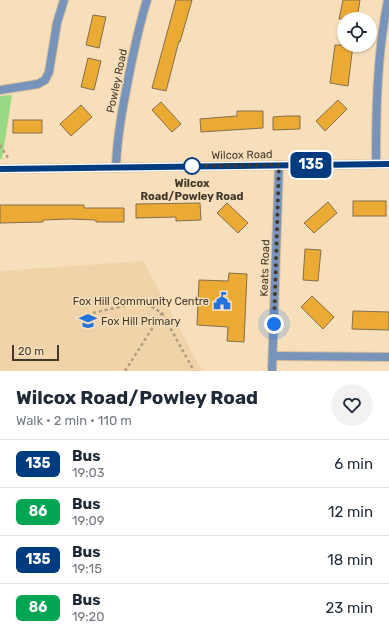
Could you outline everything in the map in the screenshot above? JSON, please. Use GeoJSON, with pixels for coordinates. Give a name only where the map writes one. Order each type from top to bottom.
{"type":"FeatureCollection","features":[{"type":"Feature","properties":{"kind":"street"},"geometry":{"type":"LineString","coordinates":[[0,90],[38,84],[45,80],[49,72],[57,23],[64,0]]}},
{"type":"Feature","properties":{"kind":"street","name":"Powley Road"},"geometry":{"type":"LineString","coordinates":[[116,167],[120,120],[147,0]]}},
{"type":"Feature","properties":{"kind":"street"},"geometry":{"type":"LineString","coordinates":[[376,164],[376,108],[379,65],[383,25],[388,0]]}},
{"type":"Feature","properties":{"kind":"street","name":"Wilcox Road"},"geometry":{"type":"LineString","coordinates":[[0,169],[389,164]]}},
{"type":"Feature","properties":{"kind":"street","name":"Keats Road"},"geometry":{"type":"LineString","coordinates":[[272,371],[279,165]]}},
{"type":"Feature","properties":{"kind":"street"},"geometry":{"type":"LineString","coordinates":[[273,356],[389,358]]}},
{"type":"Feature","properties":{"kind":"path"},"geometry":{"type":"LineString","coordinates":[[93,313],[132,304],[149,305],[162,313],[194,371]]}},
{"type":"Feature","properties":{"kind":"path"},"geometry":{"type":"LineString","coordinates":[[125,371],[162,313]]}},
{"type":"Feature","properties":{"kind":"shaded area","name":"Fox Hill Primary"},"geometry":{"type":"Polygon","coordinates":[[[143,261],[202,371],[0,371],[0,271],[143,261]]]}},
{"type":"Feature","properties":{"kind":"green space"},"geometry":{"type":"Polygon","coordinates":[[[12,95],[2,159],[0,159],[0,96],[12,95]]]}},
{"type":"Feature","properties":{"kind":"building"},"geometry":{"type":"Polygon","coordinates":[[[176,0],[192,0],[180,42],[179,41],[166,91],[152,88],[176,0]]]}},
{"type":"Feature","properties":{"kind":"building"},"geometry":{"type":"Polygon","coordinates":[[[343,0],[360,0],[358,12],[340,12],[343,0]]]}},
{"type":"Feature","properties":{"kind":"building"},"geometry":{"type":"Polygon","coordinates":[[[93,15],[106,17],[99,48],[86,45],[93,15]]]}},
{"type":"Feature","properties":{"kind":"building"},"geometry":{"type":"Polygon","coordinates":[[[335,45],[337,45],[337,52],[352,52],[348,86],[330,83],[335,45]]]}},
{"type":"Feature","properties":{"kind":"building"},"geometry":{"type":"Polygon","coordinates":[[[88,58],[101,61],[94,90],[81,87],[88,58]]]}},
{"type":"Feature","properties":{"kind":"building"},"geometry":{"type":"Polygon","coordinates":[[[338,100],[347,109],[325,131],[316,121],[338,100]]]}},
{"type":"Feature","properties":{"kind":"building"},"geometry":{"type":"Polygon","coordinates":[[[161,102],[181,124],[172,132],[152,110],[161,102]]]}},
{"type":"Feature","properties":{"kind":"building"},"geometry":{"type":"Polygon","coordinates":[[[81,105],[92,117],[71,136],[60,124],[81,105]]]}},
{"type":"Feature","properties":{"kind":"building"},"geometry":{"type":"Polygon","coordinates":[[[237,111],[263,111],[263,128],[201,132],[200,119],[237,116],[237,111]]]}},
{"type":"Feature","properties":{"kind":"building"},"geometry":{"type":"Polygon","coordinates":[[[300,116],[300,129],[273,130],[273,117],[300,116]]]}},
{"type":"Feature","properties":{"kind":"building"},"geometry":{"type":"Polygon","coordinates":[[[13,120],[42,120],[42,133],[13,133],[13,120]]]}},
{"type":"Feature","properties":{"kind":"building"},"geometry":{"type":"Polygon","coordinates":[[[353,201],[386,201],[386,216],[353,216],[353,201]]]}},
{"type":"Feature","properties":{"kind":"building"},"geometry":{"type":"Polygon","coordinates":[[[328,202],[337,213],[314,233],[304,223],[328,202]]]}},
{"type":"Feature","properties":{"kind":"building"},"geometry":{"type":"Polygon","coordinates":[[[200,203],[201,220],[176,221],[176,217],[136,218],[136,204],[200,203]]]}},
{"type":"Feature","properties":{"kind":"building"},"geometry":{"type":"Polygon","coordinates":[[[227,203],[248,223],[238,233],[217,213],[227,203]]]}},
{"type":"Feature","properties":{"kind":"building"},"geometry":{"type":"Polygon","coordinates":[[[0,205],[84,205],[84,208],[124,208],[124,222],[96,222],[96,220],[70,219],[43,220],[43,222],[0,223],[0,205]]]}},
{"type":"Feature","properties":{"kind":"building"},"geometry":{"type":"Polygon","coordinates":[[[305,249],[321,250],[318,281],[303,280],[305,249]]]}},
{"type":"Feature","properties":{"kind":"building","name":"Fox Hill Community Centre"},"geometry":{"type":"Polygon","coordinates":[[[229,273],[247,274],[244,342],[227,341],[228,327],[197,325],[199,280],[228,281],[229,273]]]}},
{"type":"Feature","properties":{"kind":"building"},"geometry":{"type":"Polygon","coordinates":[[[312,296],[334,317],[323,329],[301,307],[312,296]]]}},
{"type":"Feature","properties":{"kind":"building"},"geometry":{"type":"Polygon","coordinates":[[[353,311],[389,312],[389,330],[352,329],[353,311]]]}},
{"type":"Feature","properties":{"kind":"bus line","name":"135"},"geometry":{"type":"LineString","coordinates":[[0,169],[389,164]]}},
{"type":"Feature","properties":{"kind":"place","name":"Wilcox Road/Powley Road"},"geometry":{"type":"Point","coordinates":[192,166]}},
{"type":"Feature","properties":{"kind":"place","name":"Fox Hill Community Centre"},"geometry":{"type":"Point","coordinates":[222,301]}},
{"type":"Feature","properties":{"kind":"place","name":"Fox Hill Primary"},"geometry":{"type":"Point","coordinates":[88,321]}},
{"type":"Feature","properties":{"kind":"route"},"geometry":{"type":"LineString","coordinates":[[192,166],[279,165],[274,324]]}}]}
